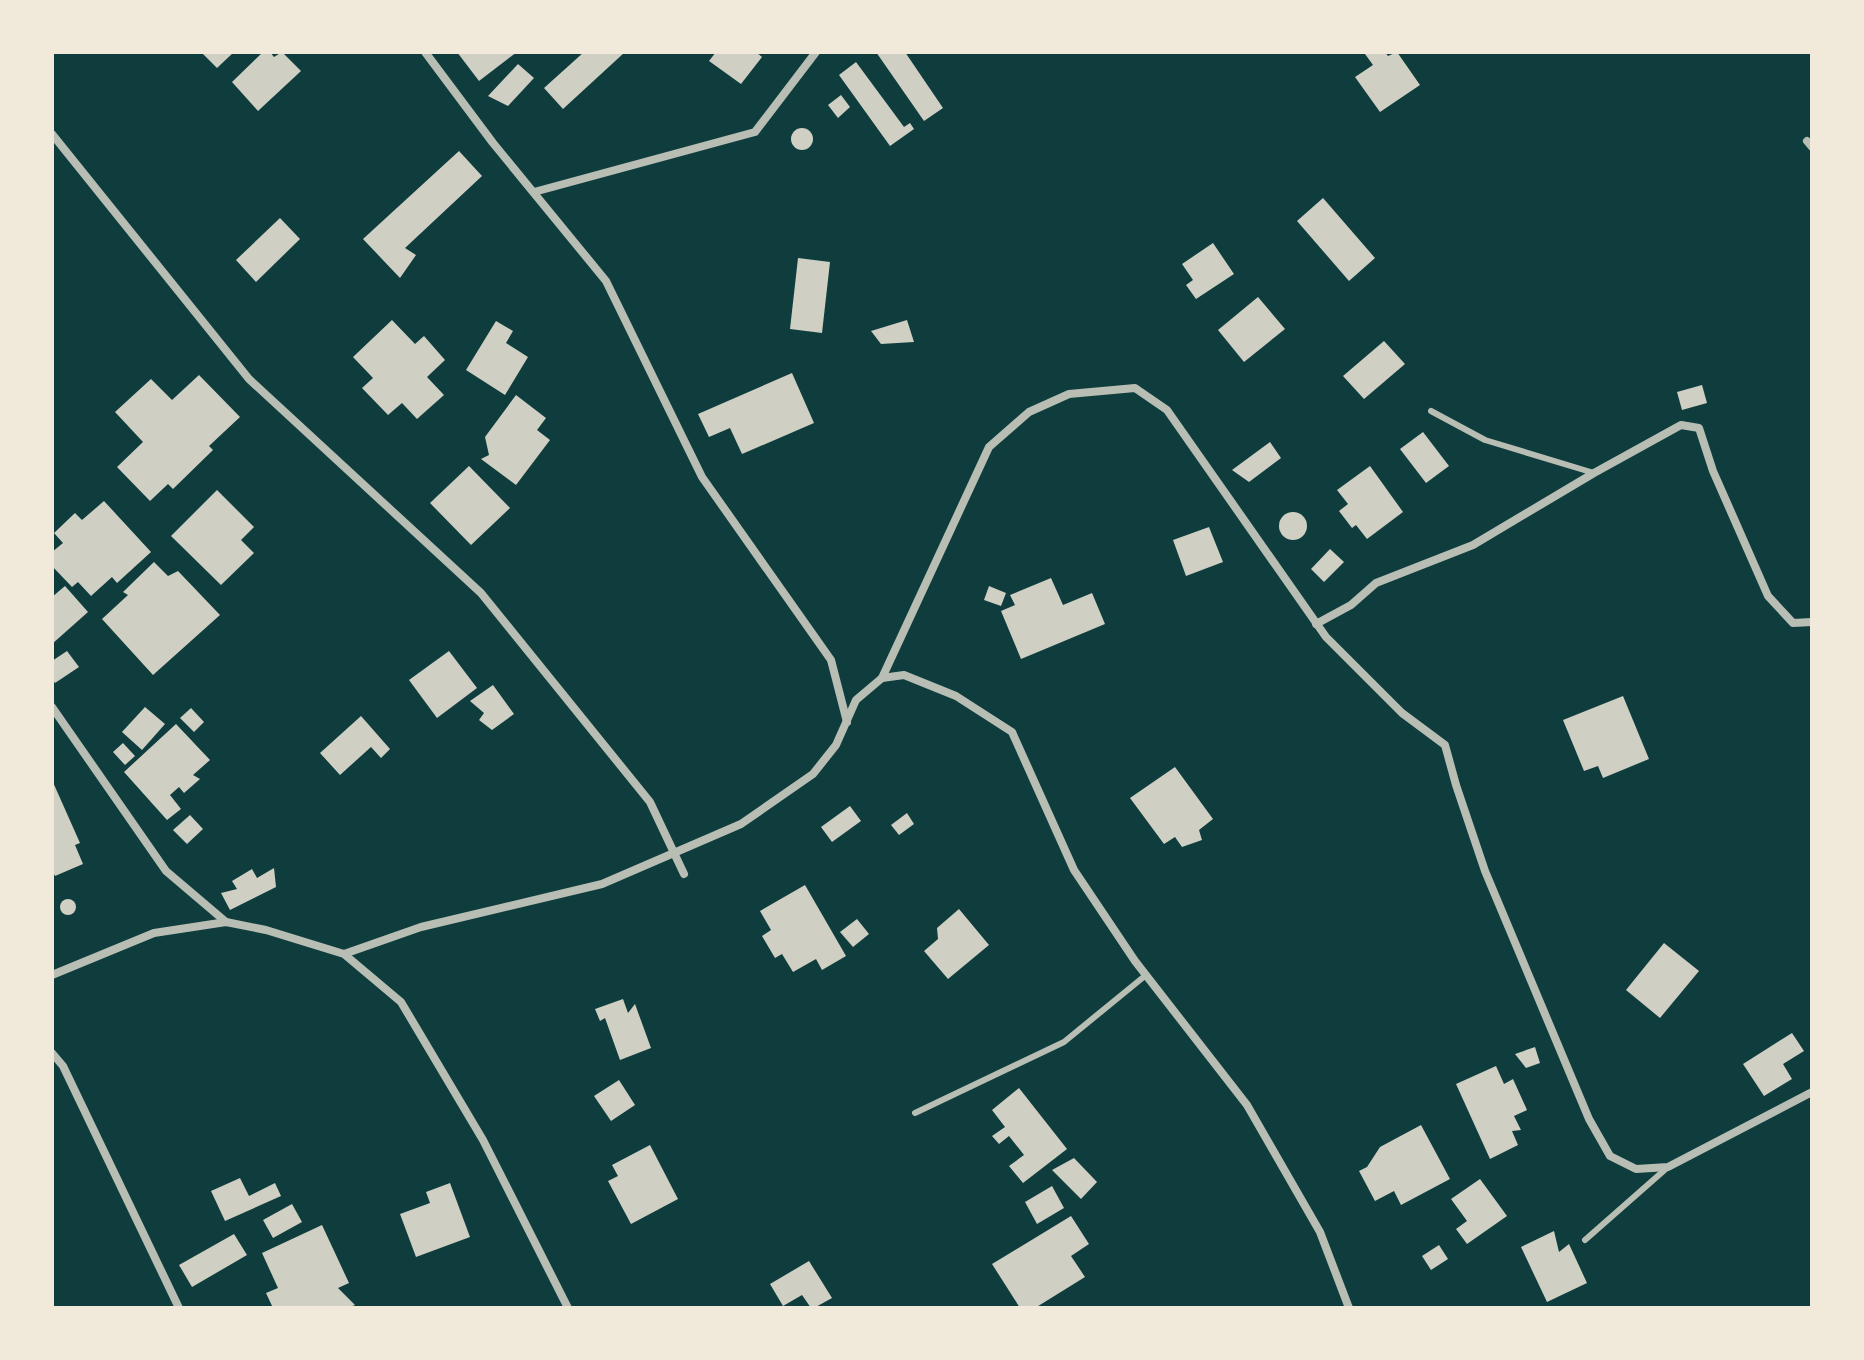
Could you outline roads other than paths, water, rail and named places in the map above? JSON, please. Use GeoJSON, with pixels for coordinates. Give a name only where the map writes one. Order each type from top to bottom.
{"type":"FeatureCollection","features":[{"type":"Feature","properties":{"kind":"street"},"geometry":{"type":"LineString","coordinates":[[425,52],[493,143],[606,281],[702,477],[831,660],[847,722]]}},
{"type":"Feature","properties":{"kind":"street"},"geometry":{"type":"LineString","coordinates":[[534,192],[755,132],[816,52]]}},
{"type":"Feature","properties":{"kind":"street"},"geometry":{"type":"LineString","coordinates":[[52,134],[249,379],[481,593],[650,802],[684,874]]}},
{"type":"Feature","properties":{"kind":"street"},"geometry":{"type":"LineString","coordinates":[[344,954],[421,927],[602,884],[741,824],[813,774],[836,745],[856,700],[882,678],[989,447],[1029,412],[1069,394],[1135,388],[1167,410],[1326,637],[1402,713],[1445,745],[1485,871],[1589,1119],[1610,1156],[1636,1169],[1668,1167],[1812,1092]]}},
{"type":"Feature","properties":{"kind":"street"},"geometry":{"type":"LineString","coordinates":[[1316,624],[1351,605],[1376,583],[1473,545],[1681,425],[1699,428],[1713,471],[1768,596],[1793,623],[1812,622]]}},
{"type":"Feature","properties":{"kind":"street"},"geometry":{"type":"LineString","coordinates":[[882,678],[904,675],[956,696],[1012,732],[1074,870],[1146,975],[1247,1105],[1320,1232],[1349,1308]]}},
{"type":"Feature","properties":{"kind":"street"},"geometry":{"type":"LineString","coordinates":[[52,707],[166,871],[226,922]]}},
{"type":"Feature","properties":{"kind":"street"},"geometry":{"type":"LineString","coordinates":[[52,975],[154,933],[226,922],[266,930],[344,954],[401,1002],[483,1140],[568,1308]]}},
{"type":"Feature","properties":{"kind":"street"},"geometry":{"type":"LineString","coordinates":[[52,1053],[63,1066],[179,1308]]}},
{"type":"Feature","properties":{"kind":"lane"},"geometry":{"type":"LineString","coordinates":[[1431,411],[1485,440],[1594,473]]}},
{"type":"Feature","properties":{"kind":"lane"},"geometry":{"type":"LineString","coordinates":[[915,1113],[1064,1042],[1146,975]]}},
{"type":"Feature","properties":{"kind":"lane"},"geometry":{"type":"LineString","coordinates":[[1585,1240],[1668,1167]]}}]}
